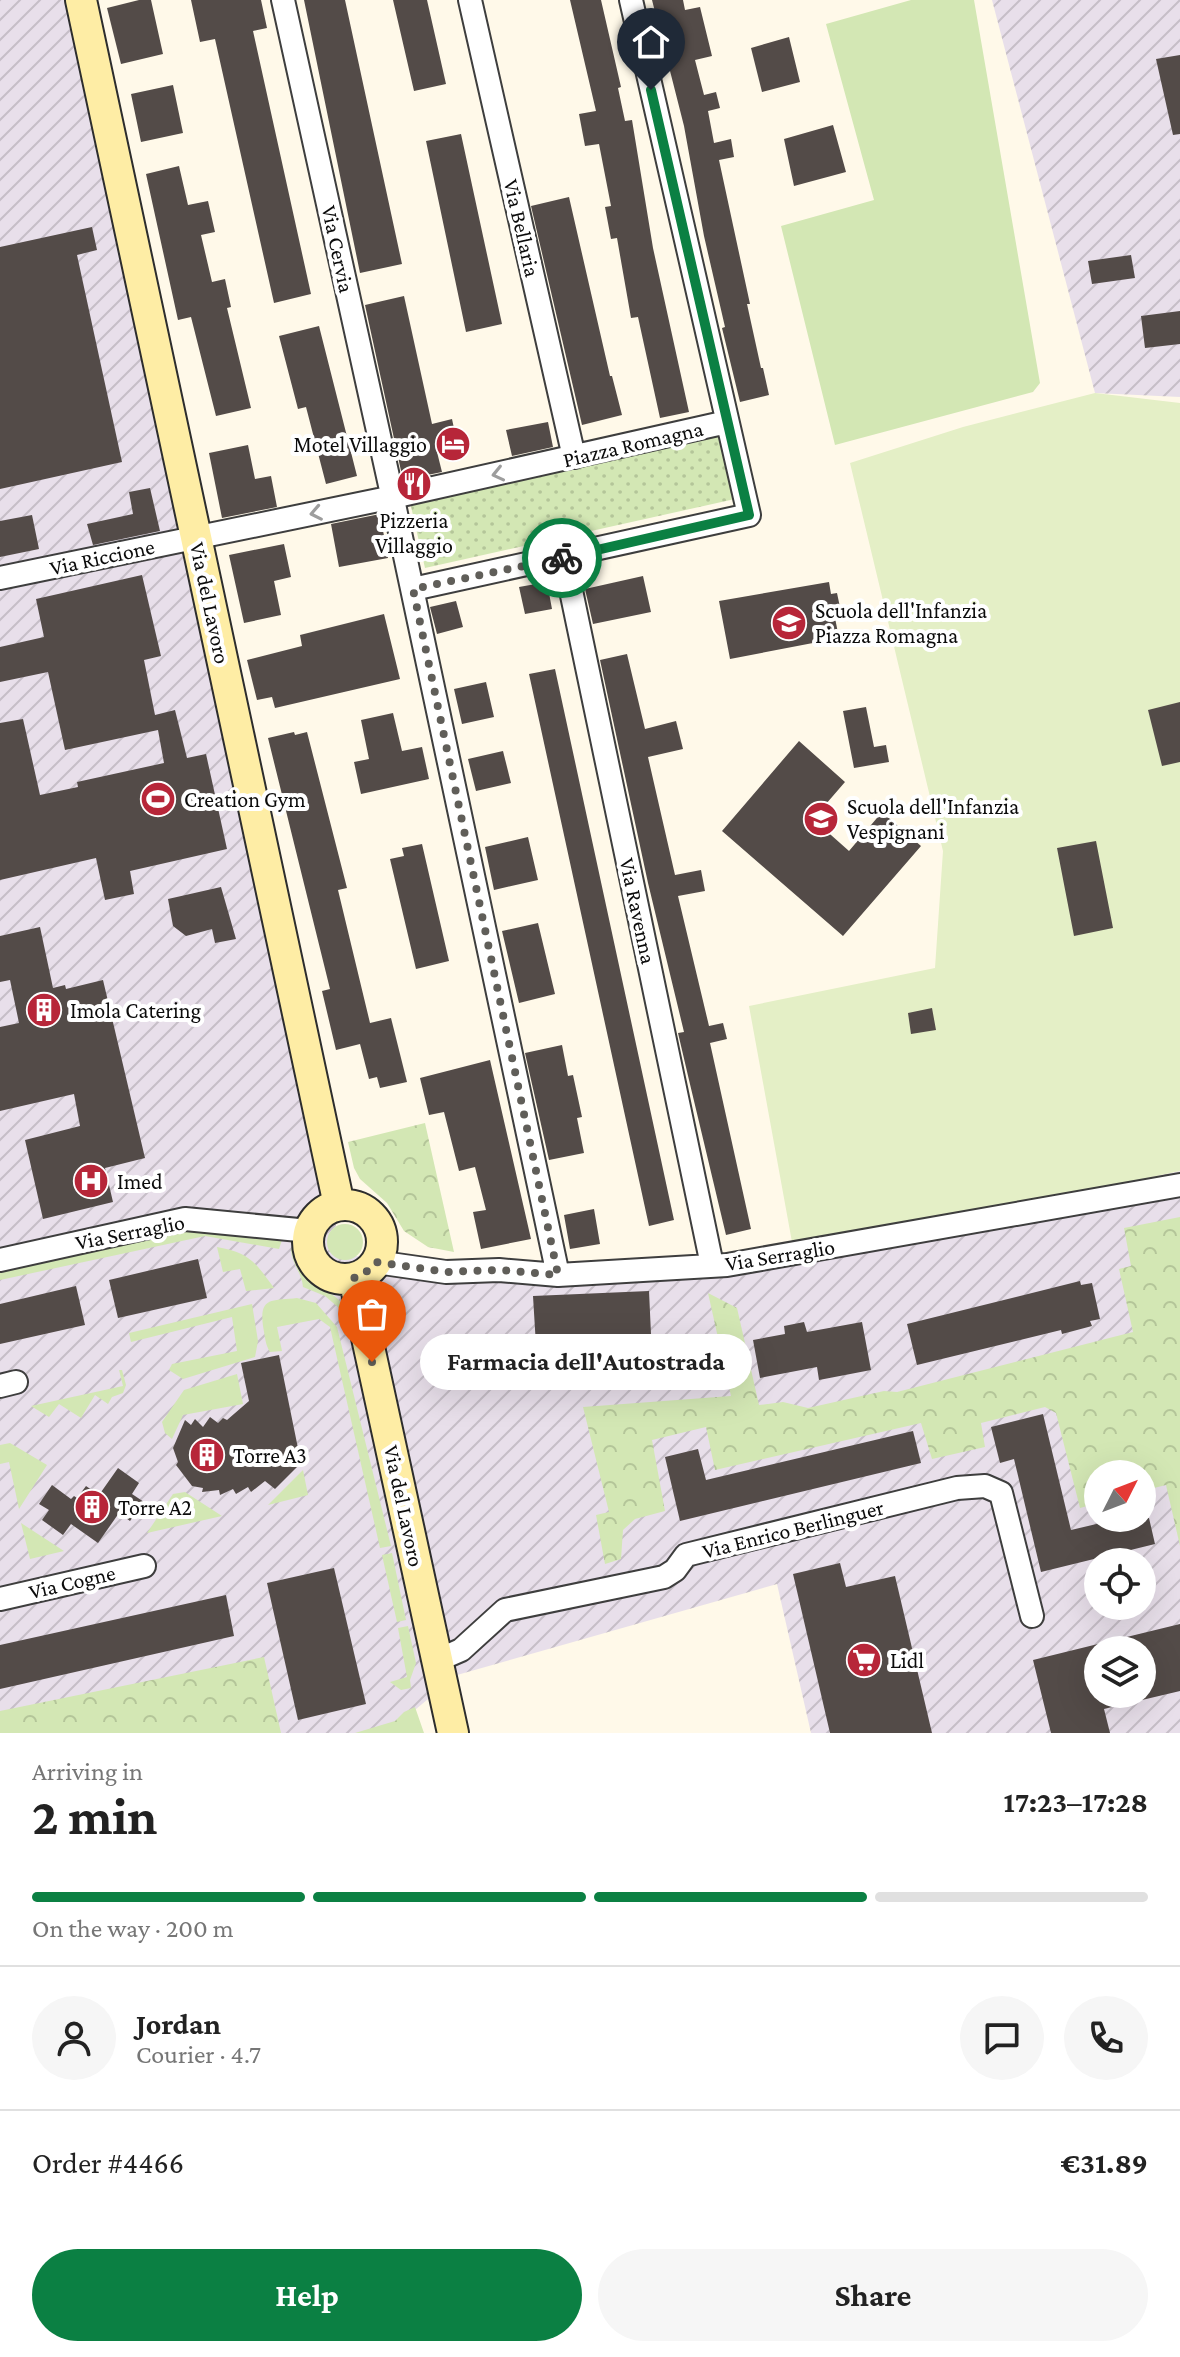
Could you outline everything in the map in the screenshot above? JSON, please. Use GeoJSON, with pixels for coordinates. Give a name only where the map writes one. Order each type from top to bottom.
{"type":"FeatureCollection","features":[{"type":"Feature","properties":{"kind":"main road","name":"Via del Lavoro"},"geometry":{"type":"LineString","coordinates":[[81,0],[339,1205],[360,1208],[376,1222],[382,1242],[365,1270],[453,1733]]}},
{"type":"Feature","properties":{"kind":"main road"},"geometry":{"type":"LineString","coordinates":[[339,1205],[320,1213],[309,1231],[309,1253],[321,1272],[332,1277],[365,1270]]}},
{"type":"Feature","properties":{"kind":"street","name":"Via Cervia"},"geometry":{"type":"LineString","coordinates":[[283,0],[393,497]]}},
{"type":"Feature","properties":{"kind":"street","name":"Via Bellaria"},"geometry":{"type":"LineString","coordinates":[[470,0],[574,457]]}},
{"type":"Feature","properties":{"kind":"street"},"geometry":{"type":"LineString","coordinates":[[631,0],[727,422]]}},
{"type":"Feature","properties":{"kind":"street","name":"Piazza Romagna"},"geometry":{"type":"LineString","coordinates":[[393,497],[727,422],[749,515],[413,589]]}},
{"type":"Feature","properties":{"kind":"street","name":"Via Riccione"},"geometry":{"type":"LineString","coordinates":[[0,578],[393,497]]}},
{"type":"Feature","properties":{"kind":"street"},"geometry":{"type":"LineString","coordinates":[[393,497],[558,1275]]}},
{"type":"Feature","properties":{"kind":"street","name":"Via Ravenna"},"geometry":{"type":"LineString","coordinates":[[564,557],[712,1265]]}},
{"type":"Feature","properties":{"kind":"street","name":"Via Serraglio"},"geometry":{"type":"LineString","coordinates":[[365,1270],[499,1270],[558,1275],[712,1265],[1180,1185]]}},
{"type":"Feature","properties":{"kind":"street","name":"Via Serraglio"},"geometry":{"type":"LineString","coordinates":[[0,1260],[185,1219],[309,1231]]}},
{"type":"Feature","properties":{"kind":"street","name":"Via Enrico Berlinguer"},"geometry":{"type":"LineString","coordinates":[[438,1660],[461,1650],[505,1610],[664,1577],[675,1570],[686,1555],[957,1488],[985,1486],[1001,1493],[1032,1616]]}},
{"type":"Feature","properties":{"kind":"street","name":"Via Cogne"},"geometry":{"type":"LineString","coordinates":[[0,1599],[144,1566]]}},
{"type":"Feature","properties":{"kind":"shaded area"},"geometry":{"type":"Polygon","coordinates":[[[0,0],[73,0],[257,883],[342,1252],[404,1269],[530,1280],[794,1253],[1180,1171],[1180,1733],[811,1733],[777,1584],[457,1675],[398,1724],[373,1733],[0,1733],[0,0]]]}},
{"type":"Feature","properties":{"kind":"shaded area"},"geometry":{"type":"Polygon","coordinates":[[[992,0],[1180,0],[1180,397],[1095,393],[992,0]]]}},
{"type":"Feature","properties":{"kind":"green space"},"geometry":{"type":"Polygon","coordinates":[[[911,0],[974,0],[1040,383],[1033,392],[835,445],[781,226],[874,200],[826,24],[911,0]]]}},
{"type":"Feature","properties":{"kind":"green space"},"geometry":{"type":"Polygon","coordinates":[[[1095,393],[1180,403],[1180,1171],[794,1253],[749,1006],[935,968],[943,851],[850,463],[963,427],[1095,393]]]}},
{"type":"Feature","properties":{"kind":"green space"},"geometry":{"type":"Polygon","coordinates":[[[720,433],[735,499],[425,568],[410,502],[720,433]]]}},
{"type":"Feature","properties":{"kind":"green space"},"geometry":{"type":"Polygon","coordinates":[[[425,1123],[454,1252],[428,1247],[404,1231],[387,1203],[360,1179],[348,1142],[425,1123]]]}},
{"type":"Feature","properties":{"kind":"green space"},"geometry":{"type":"Polygon","coordinates":[[[1180,1217],[1180,1546],[1166,1485],[1156,1488],[1156,1460],[1084,1460],[1084,1507],[1080,1508],[1056,1413],[1045,1407],[981,1423],[985,1447],[932,1459],[921,1423],[715,1470],[706,1427],[652,1440],[665,1511],[635,1519],[623,1530],[621,1559],[605,1564],[596,1515],[609,1512],[583,1407],[731,1396],[708,1293],[737,1308],[759,1405],[783,1402],[808,1408],[884,1391],[897,1392],[1133,1332],[1119,1269],[1131,1266],[1124,1228],[1180,1217]]]}},
{"type":"Feature","properties":{"kind":"green space"},"geometry":{"type":"Polygon","coordinates":[[[345,1224],[358,1229],[363,1242],[358,1255],[345,1260],[332,1255],[327,1242],[332,1229],[345,1224]]]}},
{"type":"Feature","properties":{"kind":"green space"},"geometry":{"type":"Polygon","coordinates":[[[184,1230],[252,1233],[282,1240],[279,1249],[205,1236],[0,1280],[0,1271],[184,1230]]]}},
{"type":"Feature","properties":{"kind":"green space"},"geometry":{"type":"Polygon","coordinates":[[[217,1247],[237,1252],[251,1260],[274,1288],[246,1291],[240,1269],[223,1272],[217,1247]]]}},
{"type":"Feature","properties":{"kind":"green space"},"geometry":{"type":"Polygon","coordinates":[[[291,1248],[312,1281],[343,1305],[339,1308],[325,1296],[303,1287],[291,1248]]]}},
{"type":"Feature","properties":{"kind":"green space"},"geometry":{"type":"Polygon","coordinates":[[[297,1298],[316,1303],[337,1327],[391,1546],[380,1548],[330,1327],[319,1319],[277,1327],[282,1351],[270,1352],[267,1346],[263,1309],[275,1300],[297,1298]]]}},
{"type":"Feature","properties":{"kind":"green space"},"geometry":{"type":"Polygon","coordinates":[[[252,1304],[258,1341],[255,1357],[183,1379],[169,1370],[172,1364],[237,1351],[232,1317],[131,1342],[129,1333],[252,1304]]]}},
{"type":"Feature","properties":{"kind":"green space"},"geometry":{"type":"Polygon","coordinates":[[[119,1370],[122,1370],[126,1385],[123,1393],[112,1397],[108,1404],[95,1395],[81,1418],[59,1404],[49,1417],[31,1406],[123,1386],[119,1370]]]}},
{"type":"Feature","properties":{"kind":"green space"},"geometry":{"type":"Polygon","coordinates":[[[237,1374],[243,1404],[183,1415],[172,1439],[165,1433],[162,1422],[184,1390],[237,1374]]]}},
{"type":"Feature","properties":{"kind":"green space"},"geometry":{"type":"Polygon","coordinates":[[[10,1443],[47,1465],[19,1509],[9,1462],[0,1464],[0,1445],[10,1443]]]}},
{"type":"Feature","properties":{"kind":"green space"},"geometry":{"type":"Polygon","coordinates":[[[303,1470],[308,1495],[268,1505],[303,1470]]]}},
{"type":"Feature","properties":{"kind":"green space"},"geometry":{"type":"Polygon","coordinates":[[[185,1492],[222,1516],[147,1533],[173,1494],[185,1492]]]}},
{"type":"Feature","properties":{"kind":"green space"},"geometry":{"type":"Polygon","coordinates":[[[21,1523],[64,1551],[30,1559],[21,1523]]]}},
{"type":"Feature","properties":{"kind":"green space"},"geometry":{"type":"Polygon","coordinates":[[[392,1553],[406,1620],[397,1622],[382,1555],[392,1553]]]}},
{"type":"Feature","properties":{"kind":"green space"},"geometry":{"type":"Polygon","coordinates":[[[408,1626],[416,1663],[410,1680],[411,1688],[401,1690],[390,1682],[407,1677],[398,1628],[408,1626]]]}},
{"type":"Feature","properties":{"kind":"green space"},"geometry":{"type":"Polygon","coordinates":[[[264,1657],[281,1733],[0,1733],[0,1711],[264,1657]]]}},
{"type":"Feature","properties":{"kind":"green space"},"geometry":{"type":"Polygon","coordinates":[[[415,1707],[424,1733],[355,1733],[395,1721],[415,1707]]]}},
{"type":"Feature","properties":{"kind":"building"},"geometry":{"type":"Polygon","coordinates":[[[151,0],[163,54],[121,64],[107,8],[151,0]]]}},
{"type":"Feature","properties":{"kind":"building"},"geometry":{"type":"Polygon","coordinates":[[[191,0],[261,0],[267,28],[253,31],[311,294],[274,303],[215,39],[200,42],[191,0]]]}},
{"type":"Feature","properties":{"kind":"building"},"geometry":{"type":"Polygon","coordinates":[[[304,0],[345,0],[402,264],[360,273],[304,0]]]}},
{"type":"Feature","properties":{"kind":"building"},"geometry":{"type":"Polygon","coordinates":[[[393,0],[427,0],[446,84],[414,91],[393,0]]]}},
{"type":"Feature","properties":{"kind":"building"},"geometry":{"type":"Polygon","coordinates":[[[570,0],[601,0],[621,87],[618,88],[625,121],[632,120],[653,248],[689,412],[660,418],[638,317],[631,318],[617,238],[611,239],[605,207],[611,206],[599,144],[585,146],[579,114],[596,111],[570,0]]]}},
{"type":"Feature","properties":{"kind":"building"},"geometry":{"type":"Polygon","coordinates":[[[652,0],[683,0],[685,10],[700,7],[712,56],[695,60],[704,95],[716,92],[720,108],[708,111],[714,143],[731,139],[734,157],[719,160],[750,304],[747,304],[769,395],[740,402],[722,328],[725,327],[684,126],[652,0]]]}},
{"type":"Feature","properties":{"kind":"building"},"geometry":{"type":"Polygon","coordinates":[[[789,37],[800,82],[762,92],[751,48],[789,37]]]}},
{"type":"Feature","properties":{"kind":"building"},"geometry":{"type":"Polygon","coordinates":[[[1180,55],[1180,134],[1173,135],[1156,59],[1180,55]]]}},
{"type":"Feature","properties":{"kind":"building"},"geometry":{"type":"Polygon","coordinates":[[[173,85],[183,133],[141,142],[131,94],[173,85]]]}},
{"type":"Feature","properties":{"kind":"building"},"geometry":{"type":"Polygon","coordinates":[[[833,125],[846,172],[794,186],[784,139],[833,125]]]}},
{"type":"Feature","properties":{"kind":"building"},"geometry":{"type":"Polygon","coordinates":[[[461,134],[502,324],[466,332],[426,141],[461,134]]]}},
{"type":"Feature","properties":{"kind":"building"},"geometry":{"type":"Polygon","coordinates":[[[179,166],[188,205],[208,201],[215,232],[201,235],[212,282],[225,279],[231,307],[227,308],[251,408],[216,416],[191,317],[178,320],[146,174],[179,166]]]}},
{"type":"Feature","properties":{"kind":"building"},"geometry":{"type":"Polygon","coordinates":[[[569,197],[610,376],[622,415],[582,425],[531,206],[569,197]]]}},
{"type":"Feature","properties":{"kind":"building"},"geometry":{"type":"Polygon","coordinates":[[[92,227],[97,250],[77,255],[122,462],[0,489],[0,247],[92,227]]]}},
{"type":"Feature","properties":{"kind":"building"},"geometry":{"type":"Polygon","coordinates":[[[1131,255],[1135,278],[1092,284],[1088,261],[1131,255]]]}},
{"type":"Feature","properties":{"kind":"building"},"geometry":{"type":"Polygon","coordinates":[[[404,296],[432,424],[452,419],[458,447],[437,452],[442,472],[403,480],[365,305],[404,296]]]}},
{"type":"Feature","properties":{"kind":"building"},"geometry":{"type":"Polygon","coordinates":[[[1180,311],[1180,344],[1145,348],[1141,316],[1180,311]]]}},
{"type":"Feature","properties":{"kind":"building"},"geometry":{"type":"Polygon","coordinates":[[[319,326],[357,476],[326,484],[306,407],[298,409],[279,336],[319,326]]]}},
{"type":"Feature","properties":{"kind":"building"},"geometry":{"type":"Polygon","coordinates":[[[548,422],[553,447],[512,456],[506,430],[548,422]]]}},
{"type":"Feature","properties":{"kind":"building"},"geometry":{"type":"Polygon","coordinates":[[[248,445],[255,479],[271,476],[277,507],[222,518],[209,453],[248,445]]]}},
{"type":"Feature","properties":{"kind":"building"},"geometry":{"type":"Polygon","coordinates":[[[150,488],[160,531],[93,545],[87,524],[133,514],[129,492],[150,488]]]}},
{"type":"Feature","properties":{"kind":"building"},"geometry":{"type":"Polygon","coordinates":[[[380,514],[388,558],[339,567],[331,524],[380,514]]]}},
{"type":"Feature","properties":{"kind":"building"},"geometry":{"type":"Polygon","coordinates":[[[32,515],[39,549],[0,557],[0,521],[32,515]]]}},
{"type":"Feature","properties":{"kind":"building"},"geometry":{"type":"Polygon","coordinates":[[[284,544],[291,577],[274,581],[281,615],[244,623],[229,555],[284,544]]]}},
{"type":"Feature","properties":{"kind":"building"},"geometry":{"type":"Polygon","coordinates":[[[142,575],[161,656],[144,660],[155,715],[175,710],[187,758],[206,754],[227,849],[130,871],[134,894],[105,900],[96,858],[0,880],[0,723],[23,719],[40,795],[78,787],[77,782],[164,763],[158,730],[65,750],[48,672],[0,682],[0,647],[44,637],[36,599],[142,575]]]}},
{"type":"Feature","properties":{"kind":"building"},"geometry":{"type":"Polygon","coordinates":[[[643,576],[651,612],[593,624],[585,589],[643,576]]]}},
{"type":"Feature","properties":{"kind":"building"},"geometry":{"type":"Polygon","coordinates":[[[547,582],[552,609],[525,614],[519,587],[547,582]]]}},
{"type":"Feature","properties":{"kind":"building"},"geometry":{"type":"Polygon","coordinates":[[[829,582],[831,594],[837,593],[841,612],[834,613],[839,638],[730,659],[719,601],[829,582]]]}},
{"type":"Feature","properties":{"kind":"building"},"geometry":{"type":"Polygon","coordinates":[[[456,601],[463,627],[437,634],[430,607],[456,601]]]}},
{"type":"Feature","properties":{"kind":"building"},"geometry":{"type":"Polygon","coordinates":[[[384,614],[400,679],[275,708],[272,697],[257,700],[247,660],[302,646],[300,635],[384,614]]]}},
{"type":"Feature","properties":{"kind":"building"},"geometry":{"type":"Polygon","coordinates":[[[627,654],[645,729],[676,721],[683,749],[648,757],[675,875],[701,870],[705,891],[678,896],[709,1026],[723,1023],[727,1039],[710,1043],[751,1229],[726,1235],[678,1033],[684,1032],[600,660],[627,654]]]}},
{"type":"Feature","properties":{"kind":"building"},"geometry":{"type":"Polygon","coordinates":[[[555,669],[674,1220],[649,1226],[529,674],[555,669]]]}},
{"type":"Feature","properties":{"kind":"building"},"geometry":{"type":"Polygon","coordinates":[[[486,682],[494,717],[462,724],[454,689],[486,682]]]}},
{"type":"Feature","properties":{"kind":"building"},"geometry":{"type":"Polygon","coordinates":[[[1180,702],[1180,762],[1162,766],[1148,710],[1180,702]]]}},
{"type":"Feature","properties":{"kind":"building"},"geometry":{"type":"Polygon","coordinates":[[[866,707],[874,747],[886,745],[889,762],[854,768],[843,711],[866,707]]]}},
{"type":"Feature","properties":{"kind":"building"},"geometry":{"type":"Polygon","coordinates":[[[393,713],[402,751],[422,747],[429,779],[361,794],[354,762],[369,759],[361,720],[393,713]]]}},
{"type":"Feature","properties":{"kind":"building"},"geometry":{"type":"Polygon","coordinates":[[[294,732],[295,735],[307,732],[347,888],[338,890],[370,1023],[391,1018],[407,1082],[380,1088],[377,1077],[369,1079],[360,1044],[336,1050],[322,991],[330,989],[268,738],[294,732]]]}},
{"type":"Feature","properties":{"kind":"building"},"geometry":{"type":"Polygon","coordinates":[[[799,741],[845,782],[813,819],[849,851],[882,812],[921,846],[843,936],[722,831],[799,741]]]}},
{"type":"Feature","properties":{"kind":"building"},"geometry":{"type":"Polygon","coordinates":[[[503,751],[511,783],[476,791],[468,759],[503,751]]]}},
{"type":"Feature","properties":{"kind":"building"},"geometry":{"type":"Polygon","coordinates":[[[528,837],[538,880],[494,890],[485,847],[528,837]]]}},
{"type":"Feature","properties":{"kind":"building"},"geometry":{"type":"Polygon","coordinates":[[[1096,841],[1113,928],[1074,936],[1057,848],[1096,841]]]}},
{"type":"Feature","properties":{"kind":"building"},"geometry":{"type":"Polygon","coordinates":[[[422,844],[449,961],[416,969],[390,859],[404,856],[402,848],[422,844]]]}},
{"type":"Feature","properties":{"kind":"building"},"geometry":{"type":"Polygon","coordinates":[[[221,887],[236,939],[215,943],[212,929],[186,936],[173,926],[168,899],[221,887]]]}},
{"type":"Feature","properties":{"kind":"building"},"geometry":{"type":"Polygon","coordinates":[[[538,923],[555,994],[519,1003],[502,931],[538,923]]]}},
{"type":"Feature","properties":{"kind":"building"},"geometry":{"type":"Polygon","coordinates":[[[40,927],[53,988],[65,985],[66,989],[103,980],[145,1158],[105,1168],[113,1202],[43,1219],[25,1140],[80,1126],[74,1094],[0,1111],[0,1027],[19,1023],[10,980],[0,982],[0,936],[40,927]]]}},
{"type":"Feature","properties":{"kind":"building"},"geometry":{"type":"Polygon","coordinates":[[[932,1008],[936,1030],[911,1034],[908,1013],[932,1008]]]}},
{"type":"Feature","properties":{"kind":"building"},"geometry":{"type":"Polygon","coordinates":[[[562,1045],[568,1076],[573,1075],[582,1117],[577,1118],[584,1153],[549,1160],[525,1053],[562,1045]]]}},
{"type":"Feature","properties":{"kind":"building"},"geometry":{"type":"Polygon","coordinates":[[[490,1060],[531,1239],[481,1249],[473,1212],[486,1210],[475,1167],[459,1171],[444,1112],[429,1115],[420,1078],[490,1060]]]}},
{"type":"Feature","properties":{"kind":"building"},"geometry":{"type":"Polygon","coordinates":[[[594,1209],[600,1244],[570,1249],[564,1215],[594,1209]]]}},
{"type":"Feature","properties":{"kind":"building"},"geometry":{"type":"Polygon","coordinates":[[[198,1259],[207,1298],[118,1318],[109,1280],[198,1259]]]}},
{"type":"Feature","properties":{"kind":"building"},"geometry":{"type":"Polygon","coordinates":[[[1080,1281],[1081,1285],[1092,1283],[1100,1319],[1090,1321],[1092,1326],[1062,1334],[1061,1330],[917,1365],[907,1324],[1080,1281]]]}},
{"type":"Feature","properties":{"kind":"building"},"geometry":{"type":"Polygon","coordinates":[[[76,1286],[85,1325],[0,1344],[0,1304],[76,1286]]]}},
{"type":"Feature","properties":{"kind":"building"},"geometry":{"type":"Polygon","coordinates":[[[649,1291],[652,1356],[537,1362],[533,1296],[649,1291]]]}},
{"type":"Feature","properties":{"kind":"building"},"geometry":{"type":"Polygon","coordinates":[[[804,1322],[807,1332],[862,1322],[871,1370],[819,1380],[817,1367],[760,1378],[753,1340],[785,1334],[784,1326],[804,1322]]]}},
{"type":"Feature","properties":{"kind":"building"},"geometry":{"type":"Polygon","coordinates":[[[279,1355],[301,1463],[275,1489],[265,1481],[251,1492],[248,1487],[236,1494],[233,1489],[220,1495],[219,1490],[202,1492],[203,1488],[192,1486],[176,1465],[178,1462],[173,1448],[185,1420],[191,1425],[195,1419],[203,1427],[210,1417],[218,1423],[223,1418],[227,1420],[249,1401],[241,1363],[279,1355]]]}},
{"type":"Feature","properties":{"kind":"building"},"geometry":{"type":"Polygon","coordinates":[[[1043,1414],[1071,1530],[1084,1527],[1084,1532],[1152,1532],[1155,1544],[1139,1548],[1084,1548],[1084,1561],[1041,1572],[1014,1459],[1000,1463],[991,1427],[1043,1414]]]}},
{"type":"Feature","properties":{"kind":"building"},"geometry":{"type":"Polygon","coordinates":[[[913,1431],[921,1463],[680,1521],[665,1457],[698,1449],[706,1480],[913,1431]]]}},
{"type":"Feature","properties":{"kind":"building","name":"Torre A2"},"geometry":{"type":"Polygon","coordinates":[[[118,1468],[139,1483],[132,1494],[144,1502],[130,1521],[119,1513],[98,1543],[71,1524],[63,1535],[42,1520],[49,1510],[39,1504],[52,1485],[71,1499],[74,1496],[77,1498],[86,1486],[99,1495],[118,1468]]]}},
{"type":"Feature","properties":{"kind":"building","name":"Lidl"},"geometry":{"type":"Polygon","coordinates":[[[840,1563],[846,1587],[895,1576],[932,1733],[830,1733],[793,1574],[840,1563]]]}},
{"type":"Feature","properties":{"kind":"building"},"geometry":{"type":"Polygon","coordinates":[[[334,1568],[366,1704],[298,1720],[267,1583],[334,1568]]]}},
{"type":"Feature","properties":{"kind":"building"},"geometry":{"type":"Polygon","coordinates":[[[226,1595],[234,1636],[0,1689],[0,1645],[226,1595]]]}},
{"type":"Feature","properties":{"kind":"building"},"geometry":{"type":"Polygon","coordinates":[[[1180,1624],[1180,1691],[1156,1697],[1156,1636],[1131,1636],[1180,1624]]]}},
{"type":"Feature","properties":{"kind":"building"},"geometry":{"type":"Polygon","coordinates":[[[1084,1647],[1084,1708],[1108,1708],[1104,1709],[1110,1733],[1051,1733],[1033,1660],[1084,1647]]]}},
{"type":"Feature","properties":{"kind":"way so far"},"geometry":{"type":"LineString","coordinates":[[372,1362],[354,1278],[370,1270],[376,1262],[446,1272],[499,1270],[558,1275],[413,589],[562,558]]}},
{"type":"Feature","properties":{"kind":"place","name":"Motel Villaggio"},"geometry":{"type":"Point","coordinates":[453,444]}},
{"type":"Feature","properties":{"kind":"place","name":"Pizzeria Villaggio"},"geometry":{"type":"Point","coordinates":[414,484]}},
{"type":"Feature","properties":{"kind":"place","name":"Scuola dell'Infanzia Piazza Romagna"},"geometry":{"type":"Point","coordinates":[789,623]}},
{"type":"Feature","properties":{"kind":"place","name":"Creation Gym"},"geometry":{"type":"Point","coordinates":[158,799]}},
{"type":"Feature","properties":{"kind":"place","name":"Scuola dell'Infanzia Vespignani"},"geometry":{"type":"Point","coordinates":[821,819]}},
{"type":"Feature","properties":{"kind":"place","name":"Imola Catering"},"geometry":{"type":"Point","coordinates":[44,1010]}},
{"type":"Feature","properties":{"kind":"place","name":"Imed"},"geometry":{"type":"Point","coordinates":[91,1181]}},
{"type":"Feature","properties":{"kind":"place","name":"Farmacia dell'Autostrada"},"geometry":{"type":"Point","coordinates":[372,1362]}},
{"type":"Feature","properties":{"kind":"place","name":"Torre A3"},"geometry":{"type":"Point","coordinates":[207,1455]}},
{"type":"Feature","properties":{"kind":"place","name":"Torre A2"},"geometry":{"type":"Point","coordinates":[92,1507]}},
{"type":"Feature","properties":{"kind":"place","name":"Lidl"},"geometry":{"type":"Point","coordinates":[864,1660]}},
{"type":"Feature","properties":{"kind":"route"},"geometry":{"type":"LineString","coordinates":[[562,558],[749,515],[651,90]]}}]}
